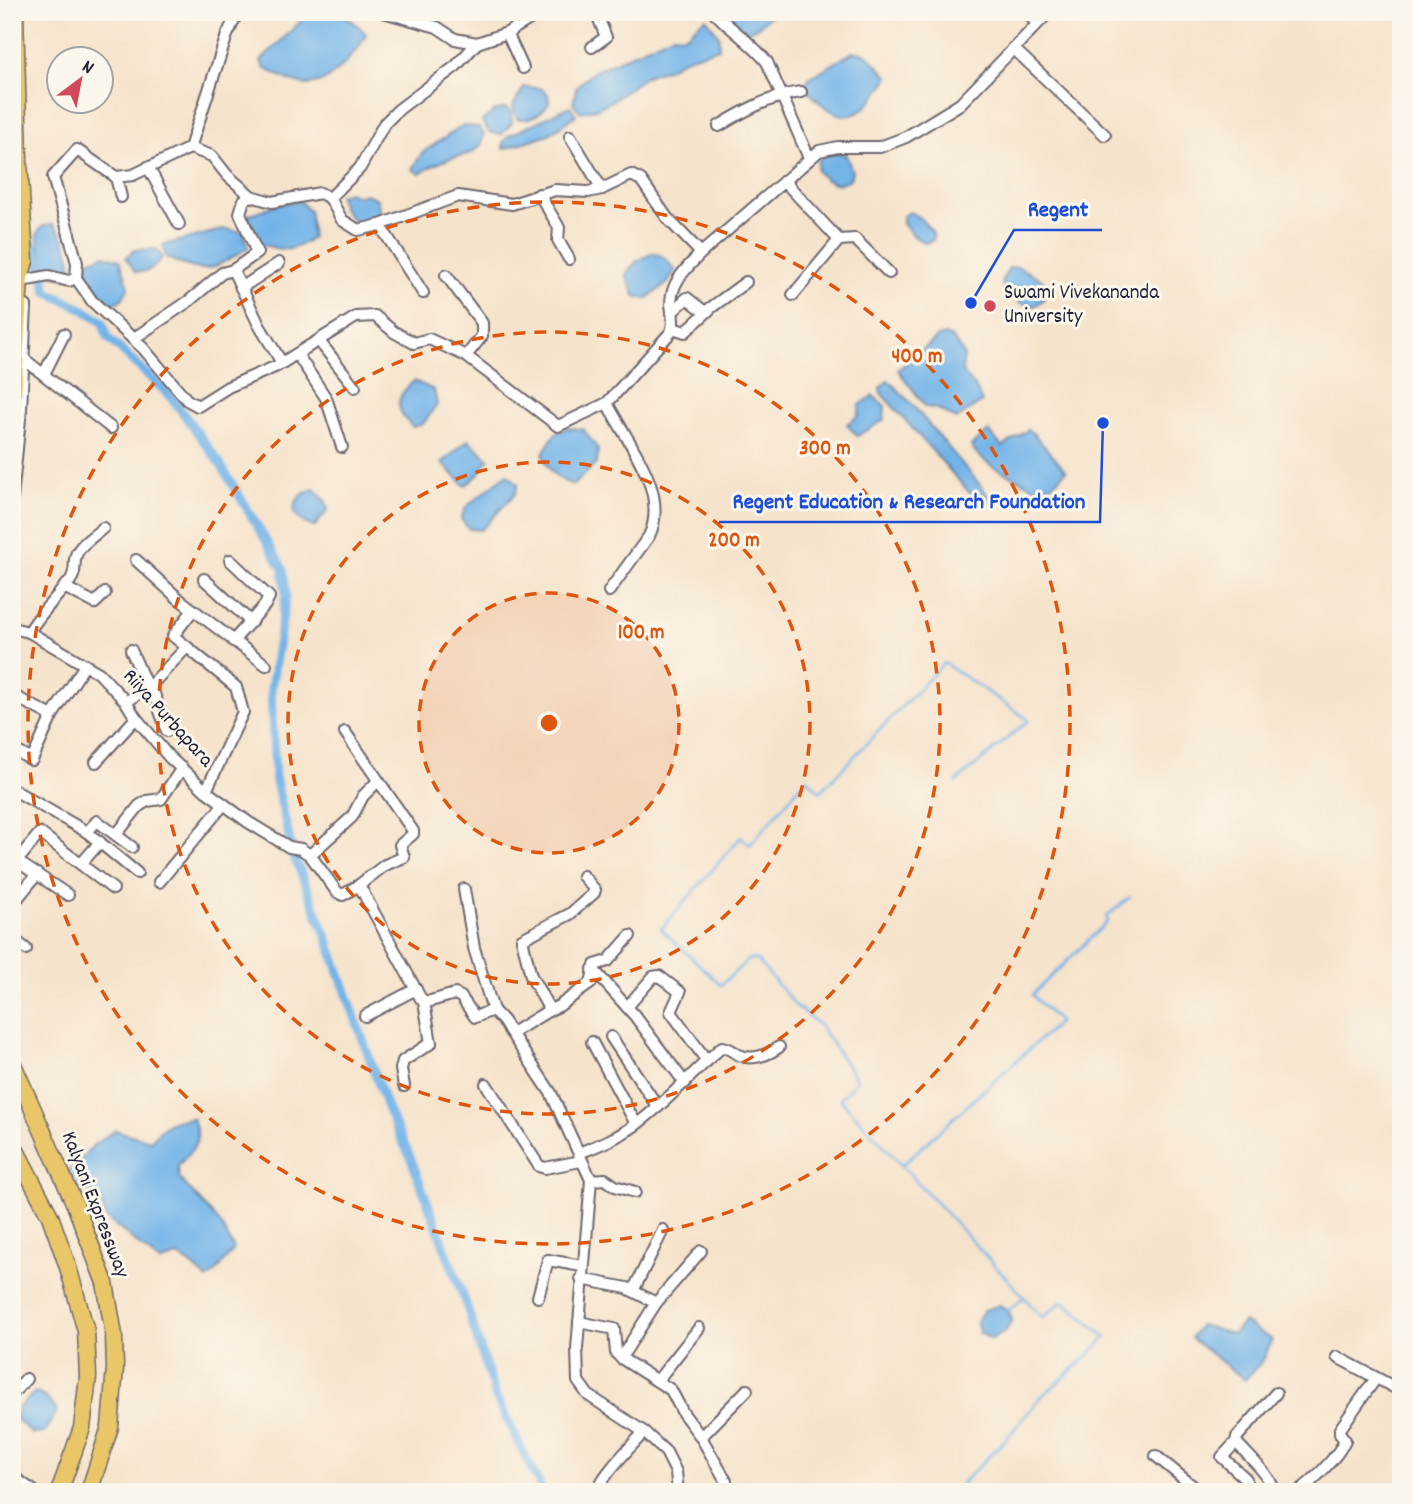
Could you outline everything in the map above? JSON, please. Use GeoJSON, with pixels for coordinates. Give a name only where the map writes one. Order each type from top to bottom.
{"type":"FeatureCollection","features":[{"type":"Feature","properties":{"kind":"highway"},"geometry":{"type":"LineString","coordinates":[[12,416],[23,236],[15,12]]}},
{"type":"Feature","properties":{"kind":"highway"},"geometry":{"type":"LineString","coordinates":[[12,344],[20,274]]}},
{"type":"Feature","properties":{"kind":"highway","name":"Kalyani Expressway"},"geometry":{"type":"LineString","coordinates":[[12,1062],[76,1207],[105,1283],[114,1335],[116,1368],[110,1427],[89,1492]]}},
{"type":"Feature","properties":{"kind":"highway"},"geometry":{"type":"LineString","coordinates":[[12,1143],[50,1216],[86,1331],[88,1377],[82,1428],[59,1492]]}},
{"type":"Feature","properties":{"kind":"street"},"geometry":{"type":"LineString","coordinates":[[190,148],[226,35],[238,12]]}},
{"type":"Feature","properties":{"kind":"street"},"geometry":{"type":"LineString","coordinates":[[383,12],[437,27],[455,39],[477,43],[507,33],[536,13]]}},
{"type":"Feature","properties":{"kind":"street"},"geometry":{"type":"LineString","coordinates":[[592,47],[606,37],[596,12]]}},
{"type":"Feature","properties":{"kind":"street"},"geometry":{"type":"LineString","coordinates":[[714,12],[762,56],[809,158]]}},
{"type":"Feature","properties":{"kind":"street"},"geometry":{"type":"LineString","coordinates":[[1026,12],[1037,23]]}},
{"type":"Feature","properties":{"kind":"street"},"geometry":{"type":"LineString","coordinates":[[121,197],[116,177],[77,150],[53,177],[77,263],[76,278],[92,301],[133,339],[187,400],[198,406],[228,387],[282,363],[356,317],[375,316],[394,332],[414,343],[429,339],[466,356],[558,426],[607,403],[673,328],[672,291],[676,282],[701,253],[809,158],[828,149],[880,147],[906,137],[960,104],[1049,12]]}},
{"type":"Feature","properties":{"kind":"street"},"geometry":{"type":"LineString","coordinates":[[507,33],[523,68]]}},
{"type":"Feature","properties":{"kind":"street"},"geometry":{"type":"LineString","coordinates":[[330,198],[360,168],[384,124],[398,110],[456,66],[477,43]]}},
{"type":"Feature","properties":{"kind":"street"},"geometry":{"type":"LineString","coordinates":[[1013,48],[1105,135]]}},
{"type":"Feature","properties":{"kind":"street"},"geometry":{"type":"LineString","coordinates":[[719,126],[780,95],[801,92]]}},
{"type":"Feature","properties":{"kind":"street"},"geometry":{"type":"LineString","coordinates":[[570,136],[602,189]]}},
{"type":"Feature","properties":{"kind":"street"},"geometry":{"type":"LineString","coordinates":[[116,177],[133,175],[190,148],[212,156],[227,175],[251,196],[271,202],[320,193],[330,198],[342,220],[358,230],[380,225],[458,196],[521,203],[555,190],[588,192],[602,189],[627,176],[636,176],[668,219],[701,253]]}},
{"type":"Feature","properties":{"kind":"street"},"geometry":{"type":"LineString","coordinates":[[148,167],[179,224]]}},
{"type":"Feature","properties":{"kind":"street"},"geometry":{"type":"LineString","coordinates":[[784,181],[839,240]]}},
{"type":"Feature","properties":{"kind":"street"},"geometry":{"type":"LineString","coordinates":[[539,194],[559,228],[558,240],[569,259]]}},
{"type":"Feature","properties":{"kind":"street"},"geometry":{"type":"LineString","coordinates":[[133,339],[189,301],[222,273],[233,270],[257,253],[240,214],[244,200],[251,196]]}},
{"type":"Feature","properties":{"kind":"street"},"geometry":{"type":"LineString","coordinates":[[380,225],[423,293]]}},
{"type":"Feature","properties":{"kind":"street"},"geometry":{"type":"LineString","coordinates":[[793,295],[839,240],[855,239],[889,273]]}},
{"type":"Feature","properties":{"kind":"street"},"geometry":{"type":"LineString","coordinates":[[241,288],[279,263]]}},
{"type":"Feature","properties":{"kind":"street"},"geometry":{"type":"LineString","coordinates":[[233,270],[259,325],[282,363]]}},
{"type":"Feature","properties":{"kind":"street"},"geometry":{"type":"LineString","coordinates":[[12,498],[24,359],[20,274],[69,281],[76,278]]}},
{"type":"Feature","properties":{"kind":"street"},"geometry":{"type":"LineString","coordinates":[[446,275],[482,323],[481,336],[466,356]]}},
{"type":"Feature","properties":{"kind":"street"},"geometry":{"type":"LineString","coordinates":[[673,328],[678,332],[685,332],[746,282]]}},
{"type":"Feature","properties":{"kind":"street"},"geometry":{"type":"LineString","coordinates":[[672,312],[687,298],[701,311],[709,310]]}},
{"type":"Feature","properties":{"kind":"street"},"geometry":{"type":"LineString","coordinates":[[44,374],[64,334]]}},
{"type":"Feature","properties":{"kind":"street"},"geometry":{"type":"LineString","coordinates":[[319,341],[355,387]]}},
{"type":"Feature","properties":{"kind":"street"},"geometry":{"type":"LineString","coordinates":[[297,354],[326,398],[342,447]]}},
{"type":"Feature","properties":{"kind":"street"},"geometry":{"type":"LineString","coordinates":[[24,359],[111,428]]}},
{"type":"Feature","properties":{"kind":"street"},"geometry":{"type":"LineString","coordinates":[[607,403],[650,483],[656,502],[654,526],[649,536],[609,591]]}},
{"type":"Feature","properties":{"kind":"street"},"geometry":{"type":"LineString","coordinates":[[29,632],[38,616],[72,579],[79,549],[103,528]]}},
{"type":"Feature","properties":{"kind":"street"},"geometry":{"type":"LineString","coordinates":[[136,560],[193,610],[266,665]]}},
{"type":"Feature","properties":{"kind":"street"},"geometry":{"type":"LineString","coordinates":[[230,560],[269,597],[233,641]]}},
{"type":"Feature","properties":{"kind":"street"},"geometry":{"type":"LineString","coordinates":[[204,579],[251,622]]}},
{"type":"Feature","properties":{"kind":"street"},"geometry":{"type":"LineString","coordinates":[[64,587],[95,603],[105,593]]}},
{"type":"Feature","properties":{"kind":"street"},"geometry":{"type":"LineString","coordinates":[[193,610],[173,636],[236,687],[243,712],[206,791]]}},
{"type":"Feature","properties":{"kind":"street","name":"Riiya Purbapara"},"geometry":{"type":"LineString","coordinates":[[12,628],[29,632],[99,673],[127,702],[136,718],[169,757],[206,791],[289,847],[305,852]]}},
{"type":"Feature","properties":{"kind":"street"},"geometry":{"type":"LineString","coordinates":[[127,702],[149,686],[187,647]]}},
{"type":"Feature","properties":{"kind":"street"},"geometry":{"type":"LineString","coordinates":[[131,650],[167,731]]}},
{"type":"Feature","properties":{"kind":"street"},"geometry":{"type":"LineString","coordinates":[[12,749],[32,760],[52,716],[85,665]]}},
{"type":"Feature","properties":{"kind":"street"},"geometry":{"type":"LineString","coordinates":[[12,695],[52,716]]}},
{"type":"Feature","properties":{"kind":"street"},"geometry":{"type":"LineString","coordinates":[[96,762],[136,718]]}},
{"type":"Feature","properties":{"kind":"street"},"geometry":{"type":"LineString","coordinates":[[345,732],[379,781],[413,832],[400,845],[404,857],[385,865],[359,886],[340,894],[305,852],[352,817],[363,796],[379,781]]}},
{"type":"Feature","properties":{"kind":"street"},"geometry":{"type":"LineString","coordinates":[[116,835],[139,806],[160,799],[182,768]]}},
{"type":"Feature","properties":{"kind":"street"},"geometry":{"type":"LineString","coordinates":[[12,789],[87,832],[137,873]]}},
{"type":"Feature","properties":{"kind":"street"},"geometry":{"type":"LineString","coordinates":[[159,882],[223,804]]}},
{"type":"Feature","properties":{"kind":"street"},"geometry":{"type":"LineString","coordinates":[[87,832],[97,821],[132,847]]}},
{"type":"Feature","properties":{"kind":"street"},"geometry":{"type":"LineString","coordinates":[[68,895],[15,859],[40,833],[113,889]]}},
{"type":"Feature","properties":{"kind":"street"},"geometry":{"type":"LineString","coordinates":[[81,864],[100,842]]}},
{"type":"Feature","properties":{"kind":"street"},"geometry":{"type":"LineString","coordinates":[[12,905],[37,874]]}},
{"type":"Feature","properties":{"kind":"street"},"geometry":{"type":"LineString","coordinates":[[548,1011],[547,1004],[531,976],[522,939],[570,914],[594,893],[595,890],[583,876]]}},
{"type":"Feature","properties":{"kind":"street"},"geometry":{"type":"LineString","coordinates":[[359,886],[424,1002],[431,1043],[403,1061],[401,1069],[404,1086]]}},
{"type":"Feature","properties":{"kind":"street"},"geometry":{"type":"LineString","coordinates":[[464,889],[474,948],[493,1010],[512,1033],[551,1093],[591,1180],[582,1266],[576,1374],[588,1395],[644,1432],[669,1456],[676,1472],[678,1492]]}},
{"type":"Feature","properties":{"kind":"street"},"geometry":{"type":"LineString","coordinates":[[512,1033],[559,1006],[591,983],[593,969],[597,964],[608,961],[630,936]]}},
{"type":"Feature","properties":{"kind":"street"},"geometry":{"type":"LineString","coordinates":[[12,938],[26,949]]}},
{"type":"Feature","properties":{"kind":"street"},"geometry":{"type":"LineString","coordinates":[[593,969],[627,1007],[684,1083]]}},
{"type":"Feature","properties":{"kind":"street"},"geometry":{"type":"LineString","coordinates":[[627,1007],[653,976],[659,976],[680,992],[671,1012],[707,1061]]}},
{"type":"Feature","properties":{"kind":"street"},"geometry":{"type":"LineString","coordinates":[[365,1016],[416,989]]}},
{"type":"Feature","properties":{"kind":"street"},"geometry":{"type":"LineString","coordinates":[[424,1002],[453,993],[461,997],[475,1017],[493,1010]]}},
{"type":"Feature","properties":{"kind":"street"},"geometry":{"type":"LineString","coordinates":[[611,1037],[658,1107]]}},
{"type":"Feature","properties":{"kind":"street"},"geometry":{"type":"LineString","coordinates":[[592,1042],[636,1124]]}},
{"type":"Feature","properties":{"kind":"street"},"geometry":{"type":"LineString","coordinates":[[486,1084],[539,1166],[545,1168],[580,1157],[636,1124],[724,1047],[743,1056],[765,1056],[779,1047]]}},
{"type":"Feature","properties":{"kind":"street"},"geometry":{"type":"LineString","coordinates":[[591,1180],[605,1179],[615,1186],[635,1192]]}},
{"type":"Feature","properties":{"kind":"street"},"geometry":{"type":"LineString","coordinates":[[633,1291],[663,1230]]}},
{"type":"Feature","properties":{"kind":"street"},"geometry":{"type":"LineString","coordinates":[[621,1358],[656,1303],[701,1251]]}},
{"type":"Feature","properties":{"kind":"street"},"geometry":{"type":"LineString","coordinates":[[538,1297],[548,1260],[582,1266]]}},
{"type":"Feature","properties":{"kind":"street"},"geometry":{"type":"LineString","coordinates":[[581,1279],[633,1291],[656,1303]]}},
{"type":"Feature","properties":{"kind":"street"},"geometry":{"type":"LineString","coordinates":[[579,1322],[613,1328],[616,1353],[673,1393],[726,1481],[725,1492]]}},
{"type":"Feature","properties":{"kind":"street"},"geometry":{"type":"LineString","coordinates":[[657,1381],[699,1328]]}},
{"type":"Feature","properties":{"kind":"street"},"geometry":{"type":"LineString","coordinates":[[1337,1357],[1401,1391]]}},
{"type":"Feature","properties":{"kind":"street"},"geometry":{"type":"LineString","coordinates":[[1298,1492],[1328,1465],[1343,1445],[1345,1440],[1340,1429],[1376,1378]]}},
{"type":"Feature","properties":{"kind":"street"},"geometry":{"type":"LineString","coordinates":[[12,1394],[26,1379]]}},
{"type":"Feature","properties":{"kind":"street"},"geometry":{"type":"LineString","coordinates":[[701,1437],[747,1390]]}},
{"type":"Feature","properties":{"kind":"street"},"geometry":{"type":"LineString","coordinates":[[1240,1492],[1246,1479],[1222,1457],[1276,1393]]}},
{"type":"Feature","properties":{"kind":"street"},"geometry":{"type":"LineString","coordinates":[[598,1492],[605,1478],[644,1432]]}},
{"type":"Feature","properties":{"kind":"street"},"geometry":{"type":"LineString","coordinates":[[1236,1442],[1252,1456],[1276,1492]]}},
{"type":"Feature","properties":{"kind":"street"},"geometry":{"type":"LineString","coordinates":[[1156,1456],[1200,1492]]}},
{"type":"Feature","properties":{"kind":"street"},"geometry":{"type":"LineString","coordinates":[[12,1476],[35,1492]]}},
{"type":"Feature","properties":{"kind":"water"},"geometry":{"type":"Polygon","coordinates":[[[310,12],[341,14],[366,34],[358,48],[336,72],[326,80],[308,85],[289,80],[264,68],[261,61],[310,12]]]}},
{"type":"Feature","properties":{"kind":"water"},"geometry":{"type":"Polygon","coordinates":[[[717,12],[774,12],[759,26],[742,34],[717,12]]]}},
{"type":"Feature","properties":{"kind":"water"},"geometry":{"type":"Polygon","coordinates":[[[706,18],[719,36],[719,48],[684,59],[646,76],[596,109],[580,112],[573,103],[577,86],[593,72],[672,35],[685,36],[706,18]]]}},
{"type":"Feature","properties":{"kind":"water"},"geometry":{"type":"Polygon","coordinates":[[[853,52],[865,53],[889,77],[859,112],[840,115],[818,101],[804,87],[809,78],[853,52]]]}},
{"type":"Feature","properties":{"kind":"water"},"geometry":{"type":"Polygon","coordinates":[[[524,87],[540,88],[548,94],[549,103],[535,116],[517,119],[513,106],[524,87]]]}},
{"type":"Feature","properties":{"kind":"water"},"geometry":{"type":"Polygon","coordinates":[[[570,106],[576,115],[549,134],[503,149],[503,143],[508,136],[570,106]]]}},
{"type":"Feature","properties":{"kind":"water"},"geometry":{"type":"Polygon","coordinates":[[[505,108],[511,112],[512,123],[501,135],[489,132],[482,121],[493,112],[505,108]]]}},
{"type":"Feature","properties":{"kind":"water"},"geometry":{"type":"Polygon","coordinates":[[[462,126],[478,127],[484,134],[481,145],[471,153],[448,159],[420,174],[412,169],[422,153],[462,126]]]}},
{"type":"Feature","properties":{"kind":"water"},"geometry":{"type":"Polygon","coordinates":[[[829,152],[846,155],[852,171],[850,179],[838,184],[826,180],[817,171],[818,160],[829,152]]]}},
{"type":"Feature","properties":{"kind":"water"},"geometry":{"type":"Polygon","coordinates":[[[349,192],[357,196],[367,194],[377,199],[380,211],[373,222],[358,224],[348,215],[339,195],[349,192]]]}},
{"type":"Feature","properties":{"kind":"water"},"geometry":{"type":"Polygon","coordinates":[[[300,201],[310,212],[312,238],[287,249],[260,244],[251,229],[248,215],[275,205],[300,201]]]}},
{"type":"Feature","properties":{"kind":"water"},"geometry":{"type":"Polygon","coordinates":[[[910,212],[933,232],[933,240],[926,243],[916,238],[903,224],[903,216],[910,212]]]}},
{"type":"Feature","properties":{"kind":"water"},"geometry":{"type":"Polygon","coordinates":[[[53,224],[64,239],[70,257],[72,269],[66,278],[49,275],[43,262],[37,234],[43,226],[53,224]]]}},
{"type":"Feature","properties":{"kind":"water"},"geometry":{"type":"Polygon","coordinates":[[[225,229],[243,232],[248,248],[217,266],[200,269],[166,257],[163,245],[225,229]]]}},
{"type":"Feature","properties":{"kind":"water"},"geometry":{"type":"Polygon","coordinates":[[[157,249],[162,257],[154,267],[145,271],[136,272],[126,258],[135,250],[157,249]]]}},
{"type":"Feature","properties":{"kind":"water"},"geometry":{"type":"Polygon","coordinates":[[[653,253],[664,257],[675,270],[668,283],[646,299],[635,296],[626,274],[637,261],[653,253]]]}},
{"type":"Feature","properties":{"kind":"water"},"geometry":{"type":"Polygon","coordinates":[[[104,255],[120,260],[129,287],[122,299],[107,308],[91,289],[85,266],[91,260],[104,255]]]}},
{"type":"Feature","properties":{"kind":"water"},"geometry":{"type":"Polygon","coordinates":[[[1018,267],[1038,277],[1048,286],[1043,300],[1035,306],[1020,303],[1004,291],[1002,280],[1009,268],[1018,267]]]}},
{"type":"Feature","properties":{"kind":"water"},"geometry":{"type":"Polygon","coordinates":[[[946,335],[953,339],[964,355],[962,371],[977,390],[982,402],[956,419],[936,408],[926,407],[898,370],[938,337],[946,335]]]}},
{"type":"Feature","properties":{"kind":"water"},"geometry":{"type":"Polygon","coordinates":[[[888,380],[981,486],[990,498],[985,505],[976,500],[881,393],[880,388],[888,380]]]}},
{"type":"Feature","properties":{"kind":"water"},"geometry":{"type":"Polygon","coordinates":[[[414,381],[434,390],[437,405],[423,424],[413,427],[402,415],[399,404],[403,393],[414,381]]]}},
{"type":"Feature","properties":{"kind":"water"},"geometry":{"type":"Polygon","coordinates":[[[873,396],[885,406],[884,420],[857,436],[847,424],[858,416],[860,405],[873,396]]]}},
{"type":"Feature","properties":{"kind":"water"},"geometry":{"type":"Polygon","coordinates":[[[567,428],[583,429],[598,449],[597,463],[573,485],[553,473],[543,453],[555,434],[567,428]]]}},
{"type":"Feature","properties":{"kind":"water"},"geometry":{"type":"Polygon","coordinates":[[[1028,430],[1066,471],[1053,484],[1038,489],[985,461],[971,446],[989,431],[1002,447],[1028,430]]]}},
{"type":"Feature","properties":{"kind":"water"},"geometry":{"type":"Polygon","coordinates":[[[468,440],[489,459],[476,477],[465,486],[442,463],[468,440]]]}},
{"type":"Feature","properties":{"kind":"water"},"geometry":{"type":"Polygon","coordinates":[[[507,474],[518,484],[515,494],[481,530],[469,529],[461,519],[466,507],[507,474]]]}},
{"type":"Feature","properties":{"kind":"water"},"geometry":{"type":"Polygon","coordinates":[[[314,489],[325,500],[328,510],[314,527],[304,523],[294,513],[295,504],[300,497],[314,489]]]}},
{"type":"Feature","properties":{"kind":"water"},"geometry":{"type":"Polygon","coordinates":[[[192,1118],[196,1126],[196,1144],[178,1166],[179,1178],[220,1223],[234,1249],[207,1279],[177,1256],[160,1262],[106,1218],[98,1193],[84,1192],[71,1186],[66,1174],[95,1144],[115,1130],[151,1141],[168,1124],[192,1118]]]}},
{"type":"Feature","properties":{"kind":"water"},"geometry":{"type":"Polygon","coordinates":[[[1000,1305],[1008,1311],[1012,1320],[1005,1332],[991,1339],[980,1333],[976,1322],[984,1310],[1000,1305]]]}},
{"type":"Feature","properties":{"kind":"water"},"geometry":{"type":"Polygon","coordinates":[[[1244,1322],[1272,1340],[1263,1360],[1245,1380],[1191,1338],[1200,1325],[1232,1334],[1244,1322]]]}},
{"type":"Feature","properties":{"kind":"water"},"geometry":{"type":"Polygon","coordinates":[[[35,1392],[46,1398],[57,1410],[44,1433],[32,1434],[15,1418],[18,1408],[35,1392]]]}},
{"type":"Feature","properties":{"kind":"waterway"},"geometry":{"type":"LineString","coordinates":[[12,226],[27,236],[37,253],[47,292],[102,321],[108,338],[171,397],[219,462],[283,569],[286,595],[271,689],[275,777],[293,854],[326,935],[387,1108],[411,1159],[464,1298],[496,1397],[543,1492]]}},
{"type":"Feature","properties":{"kind":"waterway"},"geometry":{"type":"LineString","coordinates":[[953,1492],[1006,1439],[1041,1397],[1106,1337],[1063,1301],[1042,1318],[840,1099],[857,1080],[819,1025],[796,1006],[757,960],[749,959],[721,985],[661,929],[741,837],[750,845],[807,778],[820,792],[944,663],[1029,720],[956,782]]}},
{"type":"Feature","properties":{"kind":"waterway"},"geometry":{"type":"LineString","coordinates":[[901,1166],[1059,1022],[1032,995],[1108,921],[1106,917],[1130,897]]}},
{"type":"Feature","properties":{"kind":"waterway"},"geometry":{"type":"LineString","coordinates":[[1008,1311],[1024,1297]]}},
{"type":"Feature","properties":{"kind":"place","name":"Regent"},"geometry":{"type":"Point","coordinates":[971,303]}},
{"type":"Feature","properties":{"kind":"place","name":"Swami Vivekananda University"},"geometry":{"type":"Point","coordinates":[990,306]}},
{"type":"Feature","properties":{"kind":"place","name":"Regent Education & Research Foundation"},"geometry":{"type":"Point","coordinates":[1103,423]}}]}
